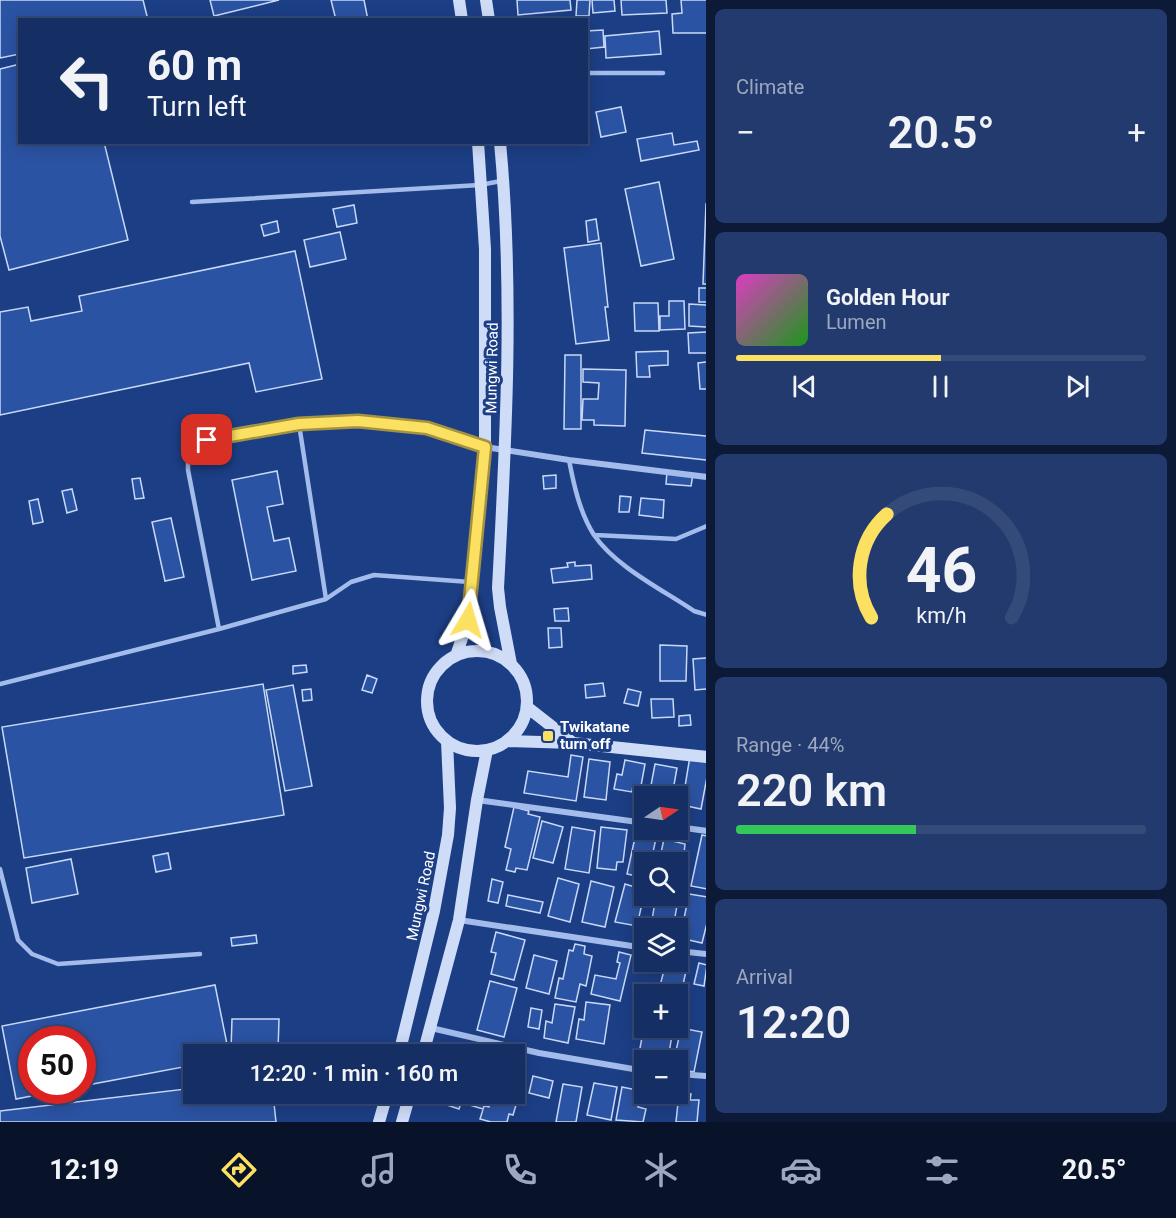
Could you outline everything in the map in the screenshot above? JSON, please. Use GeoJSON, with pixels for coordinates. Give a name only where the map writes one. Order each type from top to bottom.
{"type":"FeatureCollection","features":[{"type":"Feature","properties":{"kind":"main road"},"geometry":{"type":"LineString","coordinates":[[459,0],[462,18]]}},
{"type":"Feature","properties":{"kind":"main road"},"geometry":{"type":"LineString","coordinates":[[486,0],[489,18]]}},
{"type":"Feature","properties":{"kind":"main road","name":"Mungwi Road"},"geometry":{"type":"LineString","coordinates":[[456,656],[468,620],[485,447],[485,249],[478,144]]}},
{"type":"Feature","properties":{"kind":"main road","name":"Mungwi Road"},"geometry":{"type":"LineString","coordinates":[[500,144],[504,180],[509,350],[498,588],[511,664]]}},
{"type":"Feature","properties":{"kind":"main road"},"geometry":{"type":"LineString","coordinates":[[508,741],[524,720],[527,707],[526,691],[511,664],[498,656],[484,652],[470,652],[456,656],[442,666],[432,680],[428,696],[429,713],[436,729],[447,741],[460,748],[473,752],[487,750],[508,741],[573,742],[702,756]]}},
{"type":"Feature","properties":{"kind":"main road"},"geometry":{"type":"LineString","coordinates":[[527,707],[573,742]]}},
{"type":"Feature","properties":{"kind":"main road","name":"Mungwi Road"},"geometry":{"type":"LineString","coordinates":[[401,1044],[434,911],[448,835],[450,808],[447,741]]}},
{"type":"Feature","properties":{"kind":"main road"},"geometry":{"type":"LineString","coordinates":[[426,1044],[459,920],[487,750]]}},
{"type":"Feature","properties":{"kind":"main road"},"geometry":{"type":"LineString","coordinates":[[379,1122],[384,1104]]}},
{"type":"Feature","properties":{"kind":"main road"},"geometry":{"type":"LineString","coordinates":[[402,1122],[407,1104]]}},
{"type":"Feature","properties":{"kind":"street"},"geometry":{"type":"LineString","coordinates":[[485,447],[506,448],[569,460],[706,477]]}},
{"type":"Feature","properties":{"kind":"street"},"geometry":{"type":"LineString","coordinates":[[477,800],[634,821]]}},
{"type":"Feature","properties":{"kind":"street"},"geometry":{"type":"LineString","coordinates":[[688,828],[706,831]]}},
{"type":"Feature","properties":{"kind":"street"},"geometry":{"type":"LineString","coordinates":[[459,920],[634,946]]}},
{"type":"Feature","properties":{"kind":"street"},"geometry":{"type":"LineString","coordinates":[[688,952],[706,954]]}},
{"type":"Feature","properties":{"kind":"street"},"geometry":{"type":"LineString","coordinates":[[431,1028],[539,1053],[634,1069]]}},
{"type":"Feature","properties":{"kind":"street"},"geometry":{"type":"LineString","coordinates":[[688,1075],[706,1076]]}},
{"type":"Feature","properties":{"kind":"lane"},"geometry":{"type":"LineString","coordinates":[[588,73],[663,73]]}},
{"type":"Feature","properties":{"kind":"lane"},"geometry":{"type":"LineString","coordinates":[[192,202],[480,185],[504,180]]}},
{"type":"Feature","properties":{"kind":"lane"},"geometry":{"type":"LineString","coordinates":[[219,628],[188,471],[188,458],[193,449],[207,440],[299,424],[358,421],[427,428],[485,447]]}},
{"type":"Feature","properties":{"kind":"lane"},"geometry":{"type":"LineString","coordinates":[[299,424],[326,599]]}},
{"type":"Feature","properties":{"kind":"lane"},"geometry":{"type":"LineString","coordinates":[[569,460],[577,498],[594,535],[620,561],[694,611],[706,615]]}},
{"type":"Feature","properties":{"kind":"lane"},"geometry":{"type":"LineString","coordinates":[[594,535],[676,538],[706,526]]}},
{"type":"Feature","properties":{"kind":"lane"},"geometry":{"type":"LineString","coordinates":[[0,684],[326,599],[351,582],[374,575],[473,583]]}},
{"type":"Feature","properties":{"kind":"lane"},"geometry":{"type":"LineString","coordinates":[[0,869],[18,939],[32,954],[58,964],[200,954]]}},
{"type":"Feature","properties":{"kind":"building"},"geometry":{"type":"Polygon","coordinates":[[[0,0],[143,0],[148,18],[18,18],[18,54],[0,58],[0,0]]]}},
{"type":"Feature","properties":{"kind":"building"},"geometry":{"type":"Polygon","coordinates":[[[210,0],[279,0],[214,16],[210,0]]]}},
{"type":"Feature","properties":{"kind":"building"},"geometry":{"type":"Polygon","coordinates":[[[331,0],[364,0],[368,18],[336,18],[331,0]]]}},
{"type":"Feature","properties":{"kind":"building"},"geometry":{"type":"Polygon","coordinates":[[[517,0],[570,0],[571,10],[518,15],[517,0]]]}},
{"type":"Feature","properties":{"kind":"building"},"geometry":{"type":"Polygon","coordinates":[[[577,0],[590,0],[589,16],[576,16],[577,0]]]}},
{"type":"Feature","properties":{"kind":"building"},"geometry":{"type":"Polygon","coordinates":[[[592,0],[614,0],[615,11],[593,13],[592,0]]]}},
{"type":"Feature","properties":{"kind":"building"},"geometry":{"type":"Polygon","coordinates":[[[621,0],[666,0],[667,13],[622,15],[621,0]]]}},
{"type":"Feature","properties":{"kind":"building"},"geometry":{"type":"Polygon","coordinates":[[[681,0],[706,0],[706,33],[673,33],[672,14],[682,13],[681,0]]]}},
{"type":"Feature","properties":{"kind":"building"},"geometry":{"type":"Polygon","coordinates":[[[603,30],[604,47],[588,49],[588,31],[603,30]]]}},
{"type":"Feature","properties":{"kind":"building"},"geometry":{"type":"Polygon","coordinates":[[[659,31],[661,54],[606,58],[605,36],[659,31]]]}},
{"type":"Feature","properties":{"kind":"building"},"geometry":{"type":"Polygon","coordinates":[[[18,64],[18,144],[104,144],[128,240],[9,270],[0,236],[0,69],[18,64]]]}},
{"type":"Feature","properties":{"kind":"building"},"geometry":{"type":"Polygon","coordinates":[[[621,107],[626,132],[601,137],[596,112],[621,107]]]}},
{"type":"Feature","properties":{"kind":"building"},"geometry":{"type":"Polygon","coordinates":[[[672,133],[674,145],[697,141],[699,150],[641,161],[637,139],[672,133]]]}},
{"type":"Feature","properties":{"kind":"building"},"geometry":{"type":"Polygon","coordinates":[[[659,182],[674,259],[641,266],[625,189],[659,182]]]}},
{"type":"Feature","properties":{"kind":"building"},"geometry":{"type":"Polygon","coordinates":[[[706,204],[706,284],[703,284],[706,204]]]}},
{"type":"Feature","properties":{"kind":"building"},"geometry":{"type":"Polygon","coordinates":[[[354,205],[357,223],[337,227],[333,209],[354,205]]]}},
{"type":"Feature","properties":{"kind":"building"},"geometry":{"type":"Polygon","coordinates":[[[596,219],[599,240],[588,242],[586,221],[596,219]]]}},
{"type":"Feature","properties":{"kind":"building"},"geometry":{"type":"Polygon","coordinates":[[[277,221],[279,232],[264,236],[261,225],[277,221]]]}},
{"type":"Feature","properties":{"kind":"building"},"geometry":{"type":"Polygon","coordinates":[[[340,232],[346,259],[310,267],[304,240],[340,232]]]}},
{"type":"Feature","properties":{"kind":"building"},"geometry":{"type":"Polygon","coordinates":[[[601,243],[609,340],[576,344],[564,248],[601,243]]]}},
{"type":"Feature","properties":{"kind":"building"},"geometry":{"type":"Polygon","coordinates":[[[295,251],[322,379],[256,392],[249,363],[0,415],[0,312],[28,307],[31,321],[82,311],[79,296],[295,251]]]}},
{"type":"Feature","properties":{"kind":"building"},"geometry":{"type":"Polygon","coordinates":[[[699,288],[706,288],[706,302],[699,302],[699,288]]]}},
{"type":"Feature","properties":{"kind":"building"},"geometry":{"type":"Polygon","coordinates":[[[669,301],[684,301],[685,329],[660,330],[660,316],[669,316],[669,301]]]}},
{"type":"Feature","properties":{"kind":"building"},"geometry":{"type":"Polygon","coordinates":[[[634,303],[658,303],[659,331],[635,331],[634,303]]]}},
{"type":"Feature","properties":{"kind":"building"},"geometry":{"type":"Polygon","coordinates":[[[689,304],[706,305],[706,327],[689,326],[689,304]]]}},
{"type":"Feature","properties":{"kind":"building"},"geometry":{"type":"Polygon","coordinates":[[[706,332],[706,353],[689,353],[688,333],[706,332]]]}},
{"type":"Feature","properties":{"kind":"building"},"geometry":{"type":"Polygon","coordinates":[[[668,351],[668,365],[649,366],[650,377],[637,377],[636,352],[668,351]]]}},
{"type":"Feature","properties":{"kind":"building"},"geometry":{"type":"Polygon","coordinates":[[[565,355],[581,355],[581,429],[564,429],[565,355]]]}},
{"type":"Feature","properties":{"kind":"building"},"geometry":{"type":"Polygon","coordinates":[[[706,362],[706,389],[700,389],[698,363],[706,362]]]}},
{"type":"Feature","properties":{"kind":"building"},"geometry":{"type":"Polygon","coordinates":[[[583,369],[626,370],[625,426],[594,425],[594,420],[582,420],[583,399],[598,399],[599,383],[583,382],[583,369]]]}},
{"type":"Feature","properties":{"kind":"building"},"geometry":{"type":"Polygon","coordinates":[[[645,430],[706,436],[706,460],[642,453],[645,430]]]}},
{"type":"Feature","properties":{"kind":"building"},"geometry":{"type":"Polygon","coordinates":[[[277,471],[283,504],[267,507],[274,541],[289,538],[296,571],[252,580],[232,480],[277,471]]]}},
{"type":"Feature","properties":{"kind":"building"},"geometry":{"type":"Polygon","coordinates":[[[667,472],[693,474],[691,486],[666,484],[667,472]]]}},
{"type":"Feature","properties":{"kind":"building"},"geometry":{"type":"Polygon","coordinates":[[[556,475],[556,488],[544,489],[543,476],[556,475]]]}},
{"type":"Feature","properties":{"kind":"building"},"geometry":{"type":"Polygon","coordinates":[[[140,478],[144,498],[135,499],[132,479],[140,478]]]}},
{"type":"Feature","properties":{"kind":"building"},"geometry":{"type":"Polygon","coordinates":[[[72,489],[77,510],[67,513],[62,491],[72,489]]]}},
{"type":"Feature","properties":{"kind":"building"},"geometry":{"type":"Polygon","coordinates":[[[620,496],[631,497],[629,512],[619,512],[620,496]]]}},
{"type":"Feature","properties":{"kind":"building"},"geometry":{"type":"Polygon","coordinates":[[[641,498],[664,500],[663,518],[639,515],[641,498]]]}},
{"type":"Feature","properties":{"kind":"building"},"geometry":{"type":"Polygon","coordinates":[[[38,499],[43,522],[33,524],[29,501],[38,499]]]}},
{"type":"Feature","properties":{"kind":"building"},"geometry":{"type":"Polygon","coordinates":[[[171,518],[184,577],[165,581],[152,522],[171,518]]]}},
{"type":"Feature","properties":{"kind":"building"},"geometry":{"type":"Polygon","coordinates":[[[575,562],[575,566],[591,565],[592,579],[553,583],[551,569],[568,567],[567,563],[575,562]]]}},
{"type":"Feature","properties":{"kind":"building"},"geometry":{"type":"Polygon","coordinates":[[[568,608],[569,621],[555,621],[554,609],[568,608]]]}},
{"type":"Feature","properties":{"kind":"building"},"geometry":{"type":"Polygon","coordinates":[[[548,628],[561,628],[562,647],[549,648],[548,628]]]}},
{"type":"Feature","properties":{"kind":"building"},"geometry":{"type":"Polygon","coordinates":[[[660,645],[687,646],[686,681],[660,681],[660,645]]]}},
{"type":"Feature","properties":{"kind":"building"},"geometry":{"type":"Polygon","coordinates":[[[706,658],[706,689],[695,690],[693,659],[706,658]]]}},
{"type":"Feature","properties":{"kind":"building"},"geometry":{"type":"Polygon","coordinates":[[[306,665],[307,672],[293,674],[293,666],[306,665]]]}},
{"type":"Feature","properties":{"kind":"building"},"geometry":{"type":"Polygon","coordinates":[[[367,675],[377,679],[372,693],[362,690],[367,675]]]}},
{"type":"Feature","properties":{"kind":"building"},"geometry":{"type":"Polygon","coordinates":[[[603,683],[605,696],[586,698],[585,685],[603,683]]]}},
{"type":"Feature","properties":{"kind":"building"},"geometry":{"type":"Polygon","coordinates":[[[263,684],[284,815],[24,858],[2,727],[263,684]]]}},
{"type":"Feature","properties":{"kind":"building"},"geometry":{"type":"Polygon","coordinates":[[[293,685],[312,786],[285,791],[266,690],[293,685]]]}},
{"type":"Feature","properties":{"kind":"building"},"geometry":{"type":"Polygon","coordinates":[[[311,689],[312,700],[303,701],[302,690],[311,689]]]}},
{"type":"Feature","properties":{"kind":"building"},"geometry":{"type":"Polygon","coordinates":[[[628,689],[641,692],[638,706],[624,703],[628,689]]]}},
{"type":"Feature","properties":{"kind":"building"},"geometry":{"type":"Polygon","coordinates":[[[651,699],[673,699],[674,717],[652,718],[651,699]]]}},
{"type":"Feature","properties":{"kind":"building"},"geometry":{"type":"Polygon","coordinates":[[[690,715],[691,725],[679,726],[679,716],[690,715]]]}},
{"type":"Feature","properties":{"kind":"building"},"geometry":{"type":"Polygon","coordinates":[[[571,755],[583,757],[576,801],[524,793],[528,771],[568,777],[571,755]]]}},
{"type":"Feature","properties":{"kind":"building"},"geometry":{"type":"Polygon","coordinates":[[[690,756],[706,759],[706,782],[701,809],[688,806],[688,786],[685,786],[690,756]]]}},
{"type":"Feature","properties":{"kind":"building"},"geometry":{"type":"Polygon","coordinates":[[[589,759],[610,762],[606,800],[584,797],[589,759]]]}},
{"type":"Feature","properties":{"kind":"building"},"geometry":{"type":"Polygon","coordinates":[[[625,760],[645,764],[641,786],[633,785],[632,792],[614,789],[617,774],[622,775],[625,760]]]}},
{"type":"Feature","properties":{"kind":"building"},"geometry":{"type":"Polygon","coordinates":[[[655,764],[677,768],[674,786],[651,786],[655,764]]]}},
{"type":"Feature","properties":{"kind":"building"},"geometry":{"type":"Polygon","coordinates":[[[514,807],[540,817],[527,870],[516,868],[515,872],[506,870],[511,849],[505,847],[514,807]]]}},
{"type":"Feature","properties":{"kind":"building"},"geometry":{"type":"Polygon","coordinates":[[[542,821],[563,827],[553,863],[533,858],[542,821]]]}},
{"type":"Feature","properties":{"kind":"building"},"geometry":{"type":"Polygon","coordinates":[[[572,827],[595,831],[589,873],[565,869],[572,827]]]}},
{"type":"Feature","properties":{"kind":"building"},"geometry":{"type":"Polygon","coordinates":[[[601,827],[627,830],[623,862],[617,862],[616,870],[597,868],[601,827]]]}},
{"type":"Feature","properties":{"kind":"building"},"geometry":{"type":"Polygon","coordinates":[[[702,835],[706,836],[706,889],[691,886],[702,835]]]}},
{"type":"Feature","properties":{"kind":"building"},"geometry":{"type":"Polygon","coordinates":[[[634,840],[656,840],[653,852],[634,852],[634,876],[627,874],[634,840]]]}},
{"type":"Feature","properties":{"kind":"building"},"geometry":{"type":"Polygon","coordinates":[[[664,840],[685,844],[684,852],[661,852],[664,840]]]}},
{"type":"Feature","properties":{"kind":"building"},"geometry":{"type":"Polygon","coordinates":[[[168,853],[171,869],[156,872],[153,856],[168,853]]]}},
{"type":"Feature","properties":{"kind":"building"},"geometry":{"type":"Polygon","coordinates":[[[71,859],[78,894],[32,903],[26,868],[71,859]]]}},
{"type":"Feature","properties":{"kind":"building"},"geometry":{"type":"Polygon","coordinates":[[[558,878],[579,884],[570,922],[548,916],[558,878]]]}},
{"type":"Feature","properties":{"kind":"building"},"geometry":{"type":"Polygon","coordinates":[[[492,879],[503,882],[498,903],[488,901],[492,879]]]}},
{"type":"Feature","properties":{"kind":"building"},"geometry":{"type":"Polygon","coordinates":[[[591,881],[614,887],[605,927],[582,922],[591,881]]]}},
{"type":"Feature","properties":{"kind":"building"},"geometry":{"type":"Polygon","coordinates":[[[625,884],[634,887],[634,906],[641,906],[639,918],[634,918],[634,925],[615,922],[625,884]]]}},
{"type":"Feature","properties":{"kind":"building"},"geometry":{"type":"Polygon","coordinates":[[[689,894],[706,897],[706,927],[702,943],[688,940],[688,918],[684,918],[689,894]]]}},
{"type":"Feature","properties":{"kind":"building"},"geometry":{"type":"Polygon","coordinates":[[[508,895],[543,902],[540,913],[506,906],[508,895]]]}},
{"type":"Feature","properties":{"kind":"building"},"geometry":{"type":"Polygon","coordinates":[[[654,906],[677,906],[675,918],[652,918],[654,906]]]}},
{"type":"Feature","properties":{"kind":"building"},"geometry":{"type":"Polygon","coordinates":[[[496,932],[525,940],[514,980],[491,974],[496,953],[491,952],[496,932]]]}},
{"type":"Feature","properties":{"kind":"building"},"geometry":{"type":"Polygon","coordinates":[[[256,935],[257,943],[232,946],[231,938],[256,935]]]}},
{"type":"Feature","properties":{"kind":"building"},"geometry":{"type":"Polygon","coordinates":[[[575,944],[585,946],[584,954],[592,956],[586,986],[580,984],[576,1002],[555,998],[559,978],[563,979],[569,950],[573,951],[575,944]]]}},
{"type":"Feature","properties":{"kind":"building"},"geometry":{"type":"Polygon","coordinates":[[[619,952],[631,955],[620,1001],[591,994],[595,975],[616,979],[620,963],[617,962],[619,952]]]}},
{"type":"Feature","properties":{"kind":"building"},"geometry":{"type":"Polygon","coordinates":[[[534,955],[557,961],[549,994],[526,988],[534,955]]]}},
{"type":"Feature","properties":{"kind":"building"},"geometry":{"type":"Polygon","coordinates":[[[699,963],[706,965],[704,986],[694,984],[699,963]]]}},
{"type":"Feature","properties":{"kind":"building"},"geometry":{"type":"Polygon","coordinates":[[[664,972],[686,972],[683,984],[660,984],[664,972]]]}},
{"type":"Feature","properties":{"kind":"building"},"geometry":{"type":"Polygon","coordinates":[[[490,981],[517,988],[504,1037],[477,1030],[490,981]]]}},
{"type":"Feature","properties":{"kind":"building"},"geometry":{"type":"Polygon","coordinates":[[[215,985],[227,1044],[183,1044],[183,1067],[96,1083],[96,1026],[18,1026],[18,1099],[16,1099],[2,1026],[215,985]]]}},
{"type":"Feature","properties":{"kind":"building"},"geometry":{"type":"Polygon","coordinates":[[[586,1002],[610,1005],[604,1044],[576,1039],[579,1019],[584,1020],[586,1002]]]}},
{"type":"Feature","properties":{"kind":"building"},"geometry":{"type":"Polygon","coordinates":[[[555,1004],[575,1007],[568,1043],[544,1038],[546,1021],[552,1023],[555,1004]]]}},
{"type":"Feature","properties":{"kind":"building"},"geometry":{"type":"Polygon","coordinates":[[[531,1008],[542,1010],[539,1029],[528,1027],[531,1008]]]}},
{"type":"Feature","properties":{"kind":"building"},"geometry":{"type":"Polygon","coordinates":[[[232,1019],[279,1019],[278,1044],[231,1044],[232,1019]]]}},
{"type":"Feature","properties":{"kind":"building"},"geometry":{"type":"Polygon","coordinates":[[[688,1029],[702,1032],[694,1072],[688,1071],[688,1050],[676,1050],[679,1038],[688,1038],[688,1029]]]}},
{"type":"Feature","properties":{"kind":"building"},"geometry":{"type":"Polygon","coordinates":[[[642,1038],[671,1038],[670,1050],[640,1050],[642,1038]]]}},
{"type":"Feature","properties":{"kind":"building"},"geometry":{"type":"Polygon","coordinates":[[[533,1076],[553,1081],[549,1098],[529,1093],[533,1076]]]}},
{"type":"Feature","properties":{"kind":"building"},"geometry":{"type":"Polygon","coordinates":[[[594,1083],[617,1087],[611,1120],[587,1115],[594,1083]]]}},
{"type":"Feature","properties":{"kind":"building"},"geometry":{"type":"Polygon","coordinates":[[[563,1084],[582,1087],[576,1122],[556,1122],[563,1084]]]}},
{"type":"Feature","properties":{"kind":"building"},"geometry":{"type":"Polygon","coordinates":[[[622,1087],[634,1089],[634,1104],[639,1104],[638,1107],[646,1109],[643,1122],[616,1120],[622,1087]]]}},
{"type":"Feature","properties":{"kind":"building"},"geometry":{"type":"Polygon","coordinates":[[[183,1089],[183,1104],[274,1104],[276,1122],[0,1122],[0,1111],[59,1104],[96,1104],[96,1100],[183,1089]]]}},
{"type":"Feature","properties":{"kind":"building"},"geometry":{"type":"Polygon","coordinates":[[[688,1094],[691,1094],[690,1100],[699,1100],[697,1122],[676,1122],[678,1104],[688,1104],[688,1094]]]}},
{"type":"Feature","properties":{"kind":"building"},"geometry":{"type":"Polygon","coordinates":[[[444,1104],[461,1104],[459,1109],[444,1104]]]}},
{"type":"Feature","properties":{"kind":"building"},"geometry":{"type":"Polygon","coordinates":[[[466,1104],[485,1104],[483,1109],[466,1104]]]}},
{"type":"Feature","properties":{"kind":"building"},"geometry":{"type":"Polygon","coordinates":[[[490,1104],[516,1104],[513,1115],[509,1114],[507,1122],[480,1119],[484,1106],[489,1107],[490,1104]]]}},
{"type":"Feature","properties":{"kind":"place","name":"Twikatane turn off"},"geometry":{"type":"Point","coordinates":[548,736]}},
{"type":"Feature","properties":{"kind":"route"},"geometry":{"type":"LineString","coordinates":[[207,440],[299,424],[358,421],[427,428],[485,447],[468,620]]}}]}
